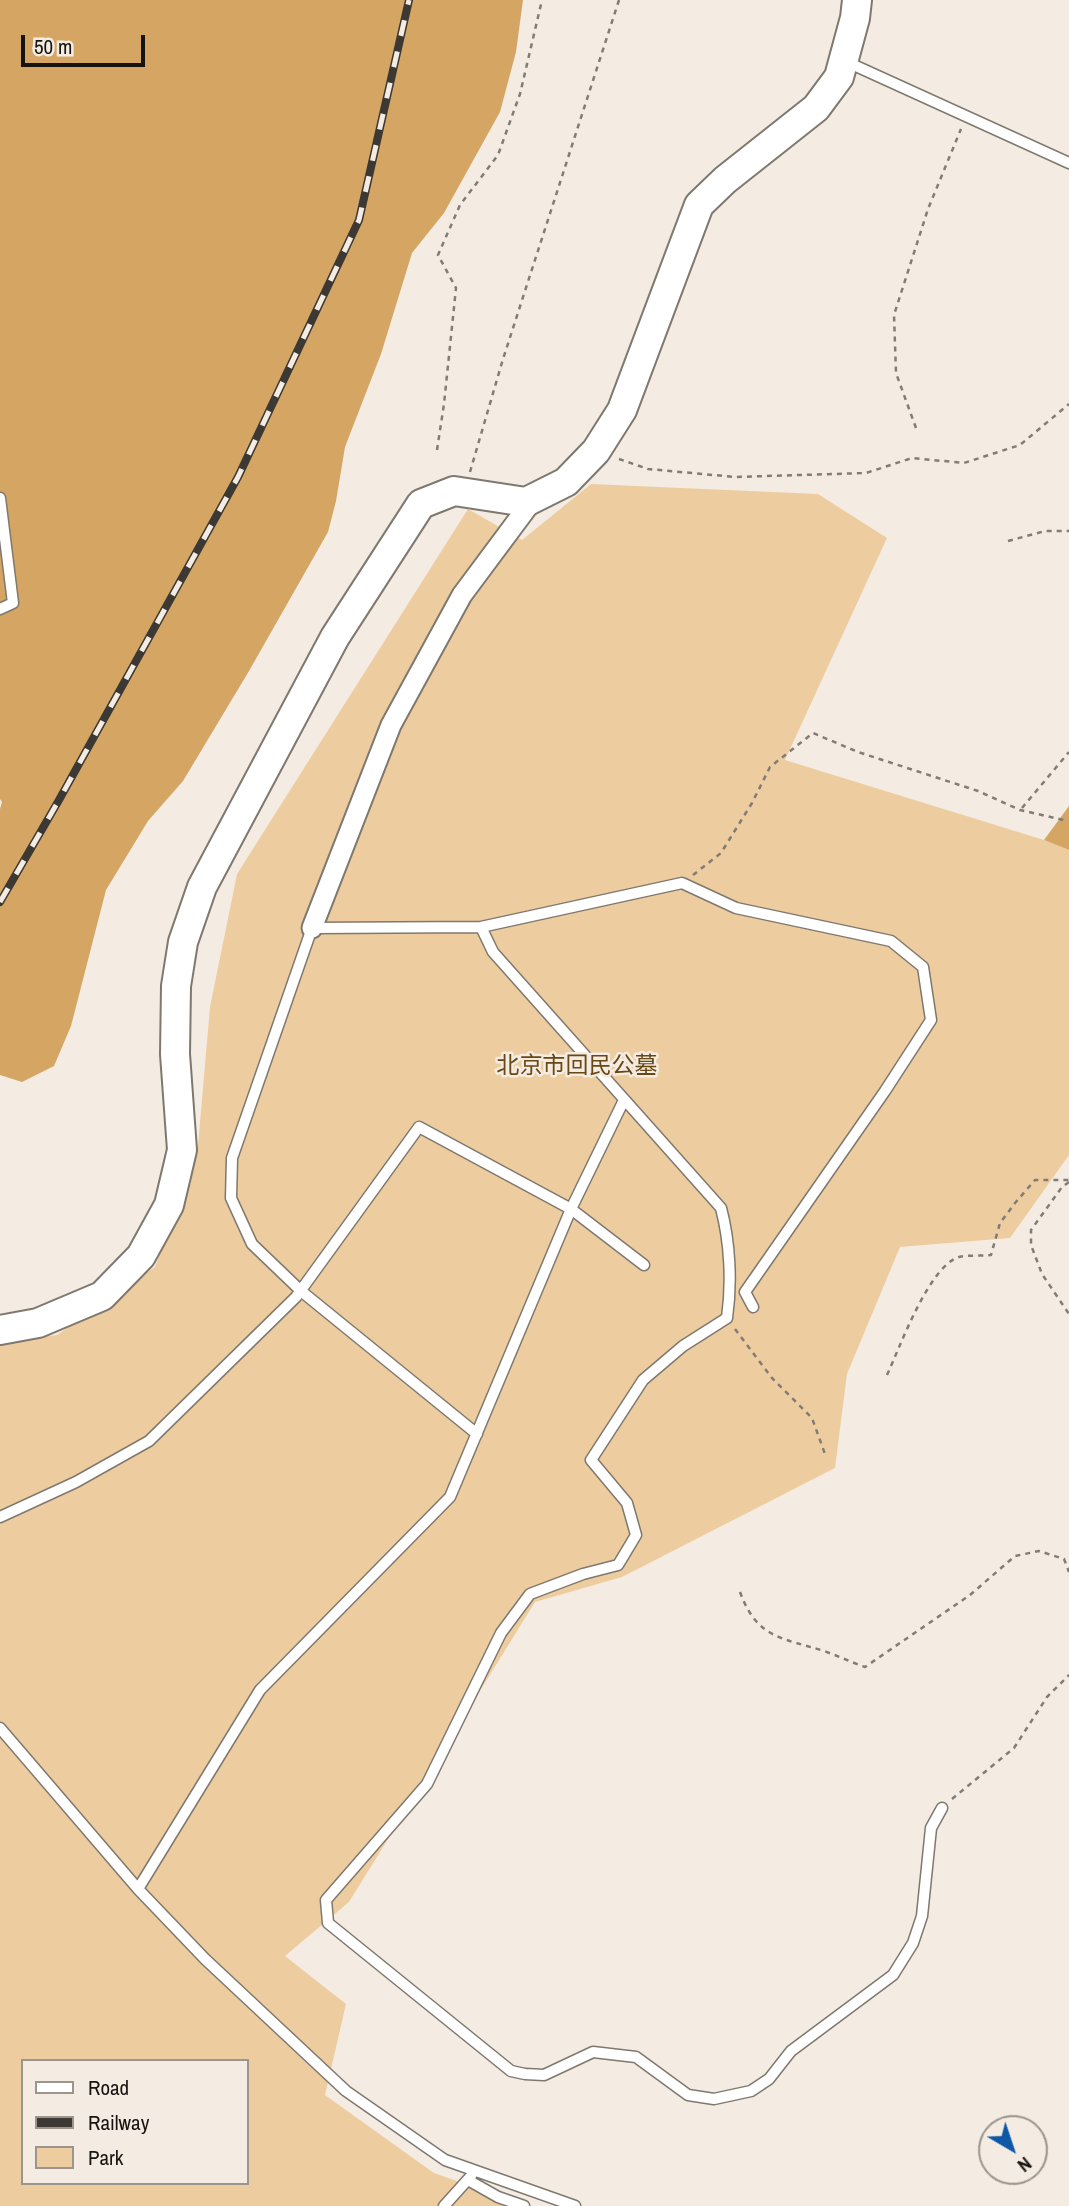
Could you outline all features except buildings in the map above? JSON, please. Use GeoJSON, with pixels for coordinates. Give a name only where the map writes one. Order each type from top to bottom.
{"type":"FeatureCollection","features":[{"type":"Feature","properties":{"kind":"street"},"geometry":{"type":"LineString","coordinates":[[0,1330],[38,1324],[102,1296],[141,1256],[169,1205],[182,1150],[175,1054],[176,986],[183,942],[202,887],[335,637],[421,504],[454,491],[526,502],[566,481],[596,451],[622,410],[699,205],[725,180],[816,108],[839,77],[855,18],[857,0]]}},
{"type":"Feature","properties":{"kind":"street"},"geometry":{"type":"LineString","coordinates":[[312,928],[391,725],[462,595],[536,497]]}},
{"type":"Feature","properties":{"kind":"lane"},"geometry":{"type":"LineString","coordinates":[[843,60],[1069,163]]}},
{"type":"Feature","properties":{"kind":"lane"},"geometry":{"type":"LineString","coordinates":[[0,498],[13,603],[0,609]]}},
{"type":"Feature","properties":{"kind":"lane"},"geometry":{"type":"LineString","coordinates":[[477,1434],[301,1290],[252,1244],[231,1198],[232,1158],[312,928],[481,927],[682,883],[736,908],[891,941],[923,967],[931,1020],[746,1292],[753,1307]]}},
{"type":"Feature","properties":{"kind":"lane"},"geometry":{"type":"LineString","coordinates":[[481,927],[492,952],[721,1208],[727,1230],[730,1301],[727,1318],[683,1346],[643,1380],[591,1460],[627,1503],[636,1535],[618,1565],[583,1574],[530,1594],[500,1633],[427,1784],[327,1900],[328,1923],[511,2071],[544,2075],[593,2052],[636,2057],[688,2095],[715,2099],[751,2091],[769,2079],[791,2051],[893,1975],[914,1943],[922,1916],[930,1828],[942,1808]]}},
{"type":"Feature","properties":{"kind":"lane"},"geometry":{"type":"LineString","coordinates":[[138,1889],[260,1689],[450,1497],[571,1209],[624,1100]]}},
{"type":"Feature","properties":{"kind":"lane"},"geometry":{"type":"LineString","coordinates":[[0,1517],[76,1482],[149,1441],[301,1290],[419,1127],[571,1209],[644,1265]]}},
{"type":"Feature","properties":{"kind":"lane"},"geometry":{"type":"LineString","coordinates":[[0,1728],[138,1889],[205,1959],[346,2091],[445,2160],[575,2206]]}},
{"type":"Feature","properties":{"kind":"lane"},"geometry":{"type":"LineString","coordinates":[[444,2206],[476,2171]]}},
{"type":"Feature","properties":{"kind":"lane"},"geometry":{"type":"LineString","coordinates":[[468,2180],[498,2197],[524,2206]]}},
{"type":"Feature","properties":{"kind":"path"},"geometry":{"type":"LineString","coordinates":[[437,450],[456,288],[438,255],[460,205],[498,155],[520,93],[542,0]]}},
{"type":"Feature","properties":{"kind":"path"},"geometry":{"type":"LineString","coordinates":[[464,492],[503,359],[619,0]]}},
{"type":"Feature","properties":{"kind":"path"},"geometry":{"type":"LineString","coordinates":[[916,428],[896,373],[894,316],[928,209],[967,116]]}},
{"type":"Feature","properties":{"kind":"path"},"geometry":{"type":"LineString","coordinates":[[596,451],[648,469],[734,477],[866,473],[912,458],[964,463],[1020,445],[1069,404]]}},
{"type":"Feature","properties":{"kind":"path"},"geometry":{"type":"LineString","coordinates":[[1008,541],[1045,531],[1069,531]]}},
{"type":"Feature","properties":{"kind":"path"},"geometry":{"type":"LineString","coordinates":[[682,883],[721,853],[752,803],[769,767],[813,733],[858,752],[978,791],[1020,810],[1068,821]]}},
{"type":"Feature","properties":{"kind":"path"},"geometry":{"type":"LineString","coordinates":[[1020,810],[1069,752]]}},
{"type":"Feature","properties":{"kind":"path"},"geometry":{"type":"LineString","coordinates":[[887,1375],[926,1291],[940,1270],[958,1258],[991,1255],[1000,1223],[1035,1180],[1069,1181]]}},
{"type":"Feature","properties":{"kind":"path"},"geometry":{"type":"LineString","coordinates":[[1069,1181],[1031,1230],[1031,1245],[1042,1274],[1069,1314]]}},
{"type":"Feature","properties":{"kind":"path"},"geometry":{"type":"LineString","coordinates":[[727,1318],[772,1378],[812,1418],[825,1454]]}},
{"type":"Feature","properties":{"kind":"path"},"geometry":{"type":"LineString","coordinates":[[740,1592],[760,1627],[778,1639],[824,1651],[864,1667],[970,1595],[1015,1556],[1039,1550],[1064,1559],[1069,1572]]}},
{"type":"Feature","properties":{"kind":"path"},"geometry":{"type":"LineString","coordinates":[[942,1808],[1014,1748],[1047,1697],[1069,1675]]}},
{"type":"Feature","properties":{"kind":"green space","name":"北京市回民公墓"},"geometry":{"type":"Polygon","coordinates":[[[591,484],[818,494],[887,538],[785,760],[1069,850],[1069,1155],[1010,1238],[900,1247],[847,1374],[835,1468],[622,1577],[535,1602],[349,1902],[285,1956],[346,2004],[325,2095],[434,2173],[528,2206],[0,2206],[0,1341],[57,1335],[155,1267],[197,1157],[210,1007],[237,874],[468,509],[522,540],[591,484]]]}},
{"type":"Feature","properties":{"kind":"shaded area"},"geometry":{"type":"Polygon","coordinates":[[[0,0],[523,0],[516,52],[500,112],[444,213],[412,253],[381,354],[345,447],[328,532],[183,781],[148,821],[106,890],[71,1026],[54,1066],[22,1082],[0,1075],[0,0]]]}},
{"type":"Feature","properties":{"kind":"shaded area"},"geometry":{"type":"Polygon","coordinates":[[[1069,806],[1069,850],[1044,840],[1069,806]]]}},
{"type":"Feature","properties":{"kind":"railway"},"geometry":{"type":"LineString","coordinates":[[0,902],[238,477],[359,220],[409,0]]}}]}
